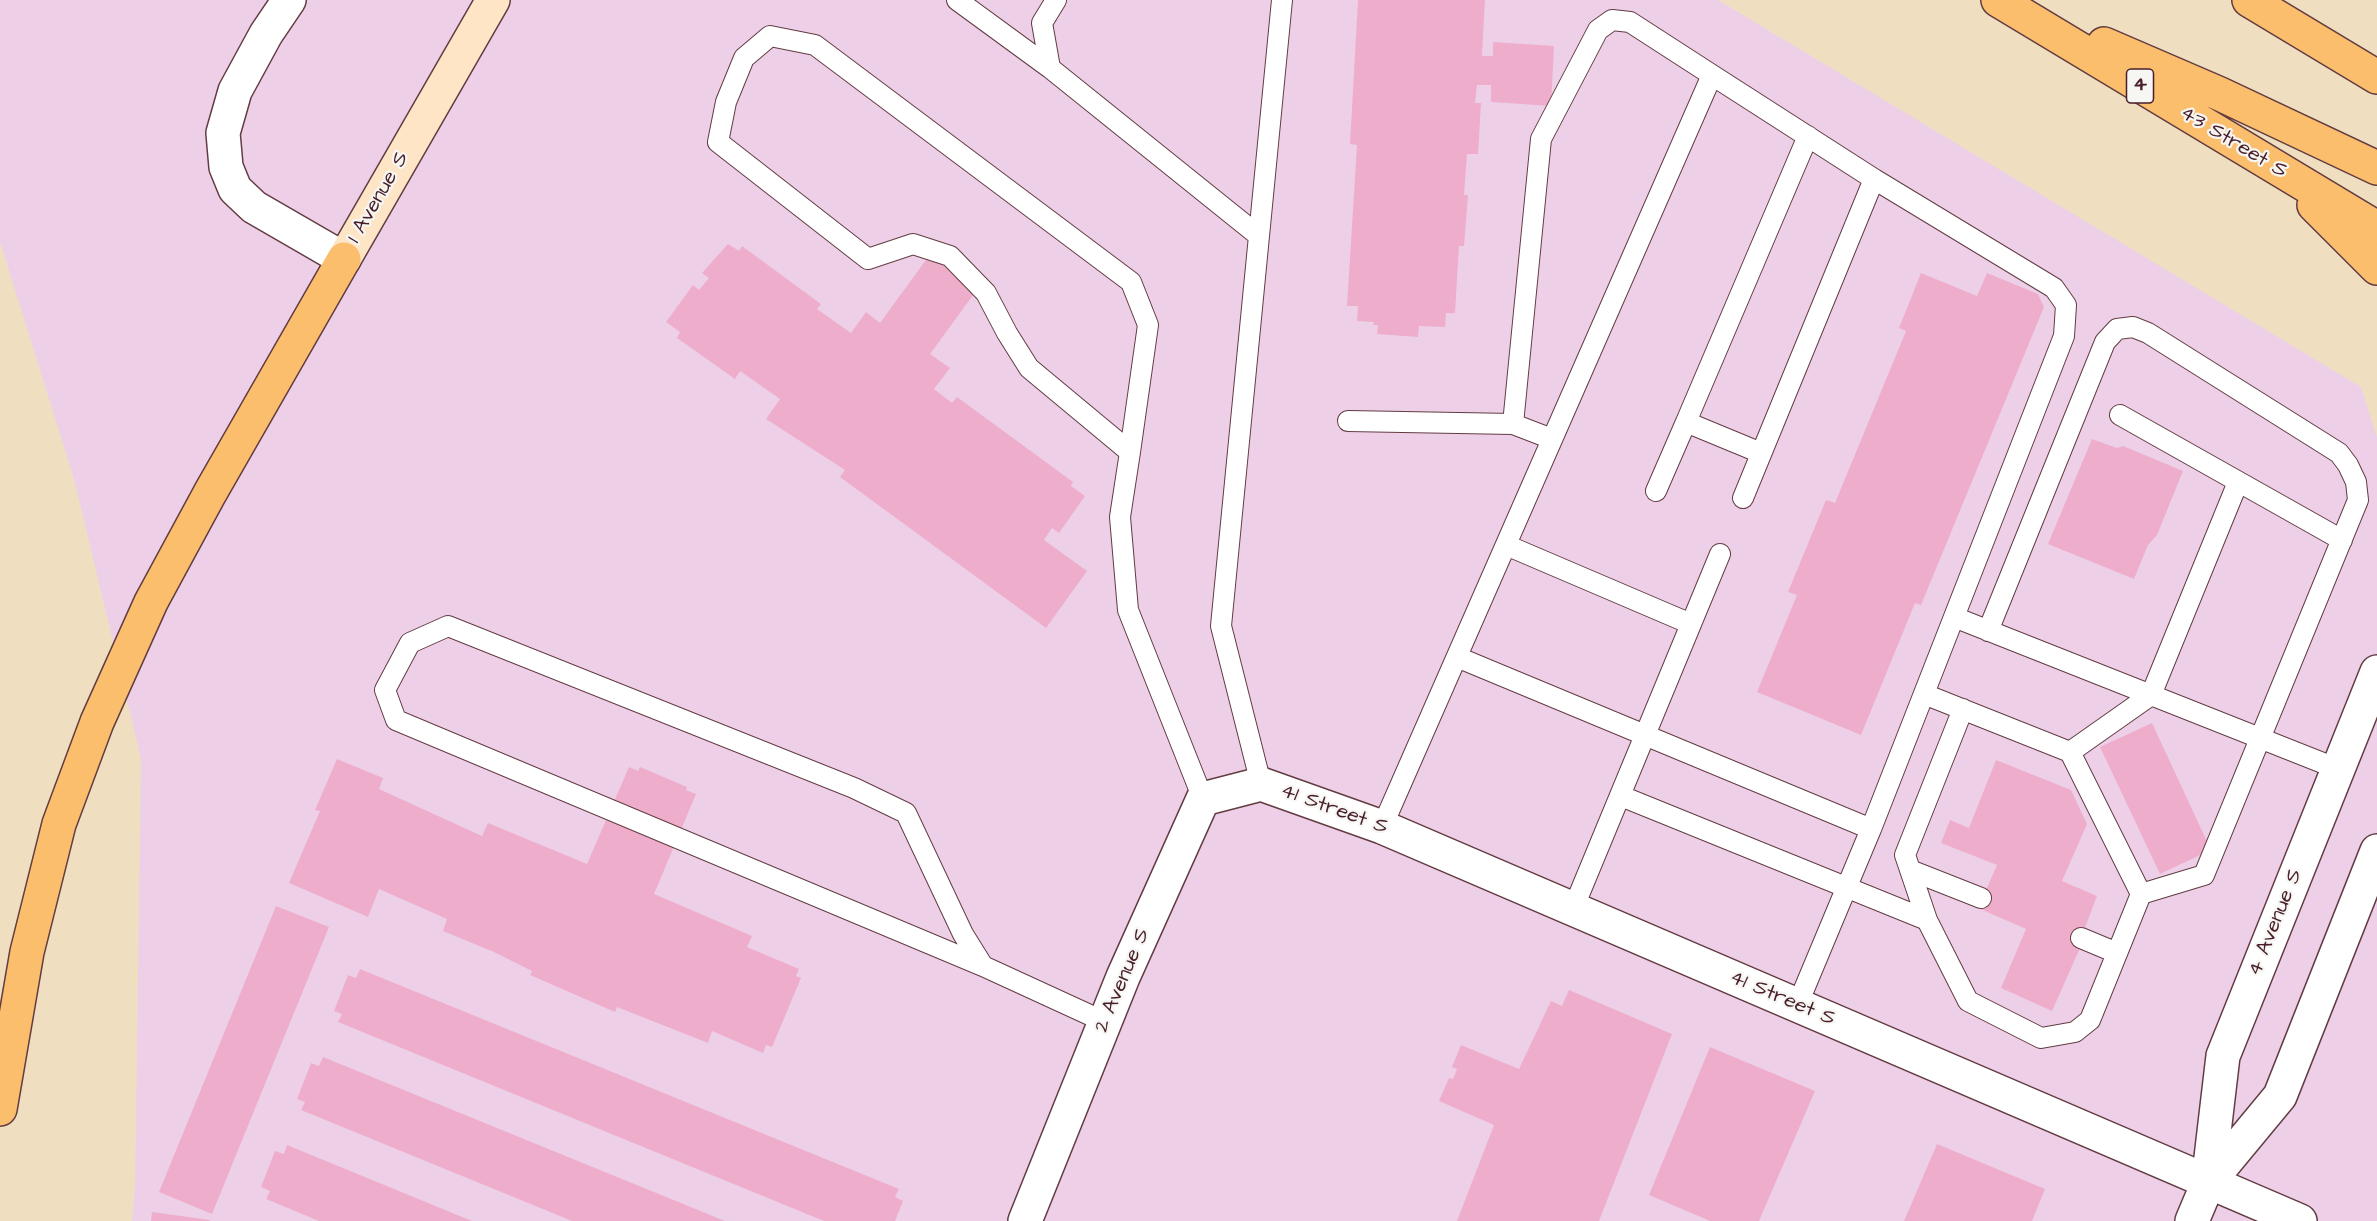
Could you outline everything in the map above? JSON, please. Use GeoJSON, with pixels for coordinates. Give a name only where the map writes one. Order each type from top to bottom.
{"type":"FeatureCollection","features":[{"type":"Feature","properties":{"kind":"highway"},"geometry":{"type":"LineString","coordinates":[[1999,0],[2220,94],[2377,168]]}},
{"type":"Feature","properties":{"kind":"highway","name":"43 Street S"},"geometry":{"type":"LineString","coordinates":[[1999,0],[2377,228]]}},
{"type":"Feature","properties":{"kind":"highway"},"geometry":{"type":"LineString","coordinates":[[2249,0],[2377,77]]}},
{"type":"Feature","properties":{"kind":"highway"},"geometry":{"type":"LineString","coordinates":[[2281,172],[2377,268]]}},
{"type":"Feature","properties":{"kind":"highway"},"geometry":{"type":"LineString","coordinates":[[0,1109],[27,952],[59,824],[97,722],[151,602],[210,493],[344,259]]}},
{"type":"Feature","properties":{"kind":"main road","name":"1 Avenue S"},"geometry":{"type":"LineString","coordinates":[[344,259],[493,0]]}},
{"type":"Feature","properties":{"kind":"street","name":"1 Avenue S"},"geometry":{"type":"LineString","coordinates":[[289,0],[266,34],[235,91],[223,134],[226,166],[235,189],[254,207],[344,259]]}},
{"type":"Feature","properties":{"kind":"street","name":"4 Avenue S"},"geometry":{"type":"LineString","coordinates":[[2192,1221],[2208,1183],[2223,1056],[2377,672]]}},
{"type":"Feature","properties":{"kind":"street"},"geometry":{"type":"LineString","coordinates":[[1203,799],[1261,784]]}},
{"type":"Feature","properties":{"kind":"street","name":"41 Street S"},"geometry":{"type":"LineString","coordinates":[[1261,784],[1382,827],[2300,1221]]}},
{"type":"Feature","properties":{"kind":"street","name":"2 Avenue S"},"geometry":{"type":"LineString","coordinates":[[1025,1221],[1105,1022],[1203,799]]}},
{"type":"Feature","properties":{"kind":"street","name":"4 Avenue S"},"geometry":{"type":"LineString","coordinates":[[2208,1183],[2280,1096],[2377,850]]}},
{"type":"Feature","properties":{"kind":"lane"},"geometry":{"type":"LineString","coordinates":[[957,0],[1050,68],[1259,236]]}},
{"type":"Feature","properties":{"kind":"lane"},"geometry":{"type":"LineString","coordinates":[[1050,68],[1042,23],[1056,0]]}},
{"type":"Feature","properties":{"kind":"lane"},"geometry":{"type":"LineString","coordinates":[[1261,784],[1221,626],[1282,0]]}},
{"type":"Feature","properties":{"kind":"lane"},"geometry":{"type":"LineString","coordinates":[[1513,424],[1541,139],[1598,30],[1612,20],[1630,22],[1874,179],[2054,288],[2066,305],[2064,336],[1871,829],[1797,1006]]}},
{"type":"Feature","properties":{"kind":"lane"},"geometry":{"type":"LineString","coordinates":[[1130,452],[1029,368],[1006,333],[986,293],[950,256],[913,244],[868,259],[718,142],[726,102],[744,58],[770,36],[815,45],[1131,282],[1148,325],[1130,452],[1120,517],[1128,610],[1203,799]]}},
{"type":"Feature","properties":{"kind":"lane"},"geometry":{"type":"LineString","coordinates":[[1382,827],[1712,75]]}},
{"type":"Feature","properties":{"kind":"lane"},"geometry":{"type":"LineString","coordinates":[[1656,491],[1808,136]]}},
{"type":"Feature","properties":{"kind":"lane"},"geometry":{"type":"LineString","coordinates":[[1743,498],[1874,179]]}},
{"type":"Feature","properties":{"kind":"lane"},"geometry":{"type":"LineString","coordinates":[[1988,631],[2105,342],[2117,329],[2133,327],[2148,333],[2339,453],[2356,482],[2358,500],[2204,875],[2140,894]]}},
{"type":"Feature","properties":{"kind":"lane"},"geometry":{"type":"LineString","coordinates":[[2120,415],[2342,540]]}},
{"type":"Feature","properties":{"kind":"lane"},"geometry":{"type":"LineString","coordinates":[[1348,421],[1513,424],[1552,439]]}},
{"type":"Feature","properties":{"kind":"lane"},"geometry":{"type":"LineString","coordinates":[[1686,422],[1761,453]]}},
{"type":"Feature","properties":{"kind":"lane"},"geometry":{"type":"LineString","coordinates":[[2070,752],[2151,695],[2238,482]]}},
{"type":"Feature","properties":{"kind":"lane"},"geometry":{"type":"LineString","coordinates":[[1506,545],[1691,624]]}},
{"type":"Feature","properties":{"kind":"lane"},"geometry":{"type":"LineString","coordinates":[[1573,909],[1720,554]]}},
{"type":"Feature","properties":{"kind":"lane"},"geometry":{"type":"LineString","coordinates":[[1954,617],[2338,769]]}},
{"type":"Feature","properties":{"kind":"lane"},"geometry":{"type":"LineString","coordinates":[[983,966],[963,934],[906,813],[855,788],[448,626],[410,643],[385,690],[396,720],[983,966],[1105,1022]]}},
{"type":"Feature","properties":{"kind":"lane"},"geometry":{"type":"LineString","coordinates":[[1457,657],[1871,829]]}},
{"type":"Feature","properties":{"kind":"lane"},"geometry":{"type":"LineString","coordinates":[[1924,694],[1962,709],[2070,752],[2140,894],[2090,1020],[2083,1028],[2041,1038],[1968,1001],[1927,920],[1905,855],[1962,709]]}},
{"type":"Feature","properties":{"kind":"lane"},"geometry":{"type":"LineString","coordinates":[[1621,796],[1927,920]]}},
{"type":"Feature","properties":{"kind":"lane"},"geometry":{"type":"LineString","coordinates":[[1910,870],[1981,898]]}},
{"type":"Feature","properties":{"kind":"lane"},"geometry":{"type":"LineString","coordinates":[[2081,939],[2117,953]]}},
{"type":"Feature","properties":{"kind":"shaded area"},"geometry":{"type":"Polygon","coordinates":[[[0,0],[1718,0],[2361,387],[2377,437],[2377,1221],[132,1221],[135,1186],[141,759],[74,479],[0,242],[0,0]]]}},
{"type":"Feature","properties":{"kind":"building"},"geometry":{"type":"Polygon","coordinates":[[[1358,0],[1485,0],[1482,56],[1493,56],[1493,42],[1554,46],[1551,106],[1491,102],[1491,85],[1477,85],[1475,103],[1481,103],[1478,154],[1467,154],[1464,195],[1468,195],[1464,246],[1459,246],[1455,313],[1446,313],[1445,327],[1419,326],[1418,337],[1377,334],[1378,325],[1373,325],[1374,322],[1357,321],[1358,306],[1347,306],[1357,145],[1350,144],[1358,0]]]}},
{"type":"Feature","properties":{"kind":"building"},"geometry":{"type":"Polygon","coordinates":[[[728,244],[739,251],[742,246],[821,304],[817,309],[851,333],[866,312],[880,323],[931,253],[979,287],[930,354],[950,368],[934,389],[952,403],[957,397],[1073,482],[1071,486],[1085,496],[1059,533],[1052,528],[1044,540],[1087,571],[1046,628],[840,477],[845,470],[766,419],[780,399],[740,371],[735,379],[677,338],[680,332],[666,322],[693,285],[699,290],[709,278],[702,273],[728,244]]]}},
{"type":"Feature","properties":{"kind":"building"},"geometry":{"type":"Polygon","coordinates":[[[1921,273],[1977,296],[1987,273],[2038,294],[2044,307],[1921,605],[1915,603],[1861,735],[1757,692],[1797,595],[1788,592],[1826,500],[1835,503],[1906,331],[1899,328],[1921,273]]]}},
{"type":"Feature","properties":{"kind":"building"},"geometry":{"type":"Polygon","coordinates":[[[2092,439],[2117,448],[2123,446],[2183,471],[2157,535],[2148,545],[2134,579],[2048,544],[2092,439]]]}},
{"type":"Feature","properties":{"kind":"building"},"geometry":{"type":"Polygon","coordinates":[[[2152,723],[2211,850],[2160,874],[2100,747],[2152,723]]]}},
{"type":"Feature","properties":{"kind":"building"},"geometry":{"type":"Polygon","coordinates":[[[337,759],[383,778],[379,789],[482,836],[488,823],[587,864],[629,767],[638,771],[640,767],[687,787],[686,790],[696,794],[654,894],[752,936],[747,947],[799,969],[796,976],[801,978],[772,1047],[766,1045],[763,1053],[712,1031],[708,1043],[617,1007],[615,1012],[530,975],[532,971],[443,931],[447,919],[379,889],[368,917],[289,883],[320,811],[315,810],[337,759]]]}},
{"type":"Feature","properties":{"kind":"building"},"geometry":{"type":"Polygon","coordinates":[[[1996,760],[2071,790],[2087,824],[2062,881],[2097,896],[2080,941],[2081,946],[2052,1011],[2001,988],[2026,929],[1978,908],[1997,865],[1941,843],[1950,820],[1969,828],[1996,760]]]}},
{"type":"Feature","properties":{"kind":"building"},"geometry":{"type":"Polygon","coordinates":[[[276,906],[329,927],[212,1214],[159,1192],[276,906]]]}},
{"type":"Feature","properties":{"kind":"building"},"geometry":{"type":"Polygon","coordinates":[[[360,969],[899,1189],[895,1197],[903,1201],[895,1221],[824,1221],[338,1022],[342,1014],[334,1011],[348,975],[356,978],[360,969]]]}},
{"type":"Feature","properties":{"kind":"building"},"geometry":{"type":"Polygon","coordinates":[[[1569,990],[1672,1034],[1599,1221],[1457,1221],[1494,1125],[1439,1101],[1449,1078],[1453,1079],[1457,1069],[1452,1067],[1461,1045],[1519,1069],[1551,1001],[1562,1006],[1569,990]]]}},
{"type":"Feature","properties":{"kind":"building"},"geometry":{"type":"Polygon","coordinates":[[[1710,1047],[1815,1091],[1759,1221],[1710,1221],[1649,1195],[1710,1047]]]}},
{"type":"Feature","properties":{"kind":"building"},"geometry":{"type":"Polygon","coordinates":[[[323,1057],[725,1221],[572,1221],[301,1110],[305,1102],[297,1099],[311,1063],[319,1066],[323,1057]]]}},
{"type":"Feature","properties":{"kind":"building"},"geometry":{"type":"Polygon","coordinates":[[[1937,1144],[2045,1189],[2032,1221],[1904,1221],[1937,1144]]]}},
{"type":"Feature","properties":{"kind":"building"},"geometry":{"type":"Polygon","coordinates":[[[287,1145],[472,1221],[319,1221],[266,1199],[270,1191],[261,1187],[275,1151],[284,1154],[287,1145]]]}},
{"type":"Feature","properties":{"kind":"building"},"geometry":{"type":"Polygon","coordinates":[[[152,1212],[210,1220],[210,1221],[151,1221],[152,1212]]]}}]}
